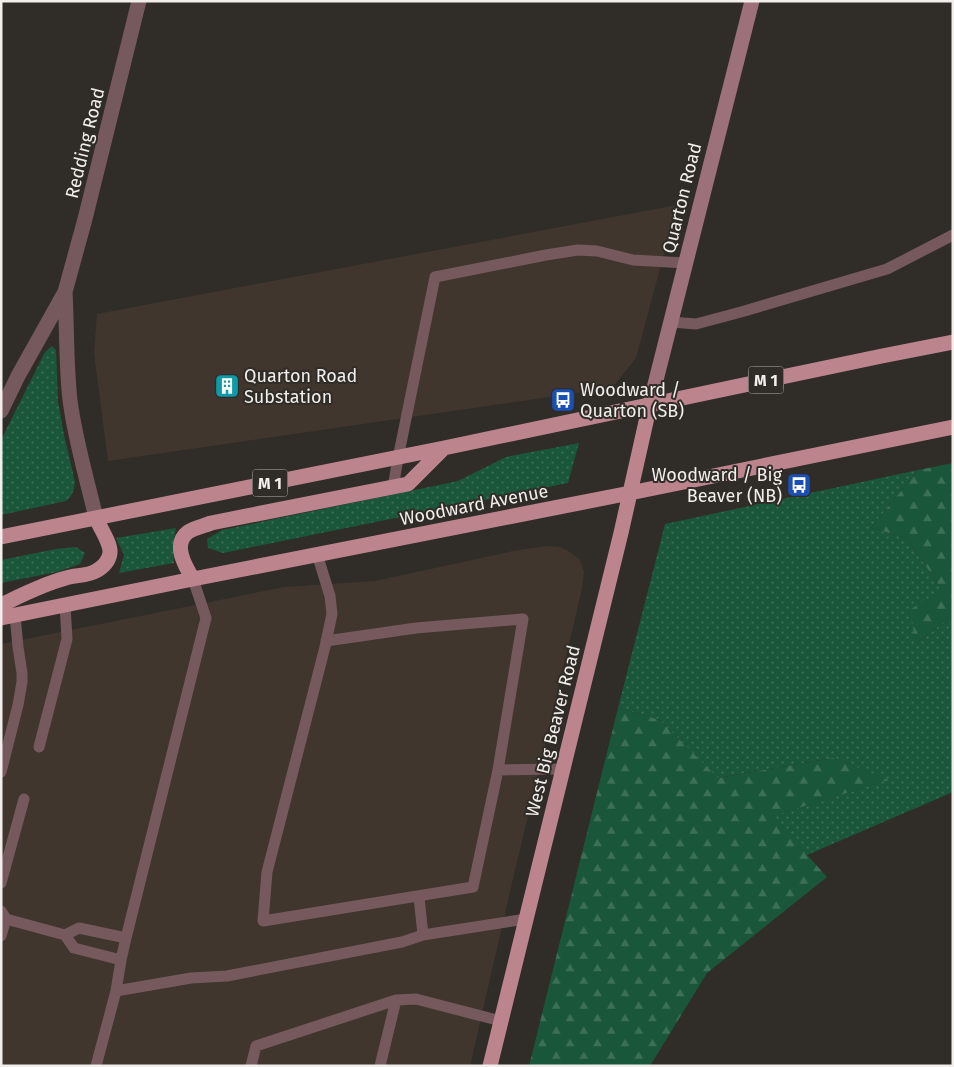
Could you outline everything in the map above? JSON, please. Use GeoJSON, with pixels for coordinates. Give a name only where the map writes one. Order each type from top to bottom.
{"type":"FeatureCollection","features":[{"type":"Feature","properties":{"kind":"main road","name":"M 1"},"geometry":{"type":"LineString","coordinates":[[1,537],[398,458],[953,342]]}},
{"type":"Feature","properties":{"kind":"main road","name":"West Big Beaver Road"},"geometry":{"type":"LineString","coordinates":[[490,1066],[650,404]]}},
{"type":"Feature","properties":{"kind":"main road","name":"Woodward Avenue"},"geometry":{"type":"LineString","coordinates":[[8,616],[953,427]]}},
{"type":"Feature","properties":{"kind":"main road"},"geometry":{"type":"LineString","coordinates":[[193,579],[182,558],[180,547],[189,531],[211,523],[408,484],[444,448]]}},
{"type":"Feature","properties":{"kind":"main road"},"geometry":{"type":"LineString","coordinates":[[1,605],[47,584],[95,572],[104,565],[110,552],[108,540],[96,518]]}},
{"type":"Feature","properties":{"kind":"street","name":"Redding Road"},"geometry":{"type":"LineString","coordinates":[[1,411],[18,376],[65,292],[86,219],[140,1]]}},
{"type":"Feature","properties":{"kind":"street","name":"Quarton Road"},"geometry":{"type":"LineString","coordinates":[[650,404],[752,1]]}},
{"type":"Feature","properties":{"kind":"street","name":"Redding Road"},"geometry":{"type":"LineString","coordinates":[[65,292],[70,403],[96,518]]}},
{"type":"Feature","properties":{"kind":"lane"},"geometry":{"type":"LineString","coordinates":[[671,322],[696,324],[887,269],[953,235]]}},
{"type":"Feature","properties":{"kind":"lane"},"geometry":{"type":"LineString","coordinates":[[393,488],[435,277],[578,250],[597,251],[633,260],[685,263]]}},
{"type":"Feature","properties":{"kind":"lane"},"geometry":{"type":"LineString","coordinates":[[317,554],[330,596],[332,614],[267,872],[263,921],[473,887],[498,770],[522,619],[416,628],[326,641]]}},
{"type":"Feature","properties":{"kind":"lane"},"geometry":{"type":"LineString","coordinates":[[96,1066],[116,991],[120,960],[206,618],[193,579]]}},
{"type":"Feature","properties":{"kind":"lane"},"geometry":{"type":"LineString","coordinates":[[39,747],[67,639],[65,605]]}},
{"type":"Feature","properties":{"kind":"lane"},"geometry":{"type":"LineString","coordinates":[[1,772],[22,682],[18,647],[8,616]]}},
{"type":"Feature","properties":{"kind":"lane"},"geometry":{"type":"LineString","coordinates":[[498,770],[563,769]]}},
{"type":"Feature","properties":{"kind":"lane"},"geometry":{"type":"LineString","coordinates":[[1,883],[24,799]]}},
{"type":"Feature","properties":{"kind":"lane"},"geometry":{"type":"LineString","coordinates":[[418,896],[423,935]]}},
{"type":"Feature","properties":{"kind":"lane"},"geometry":{"type":"LineString","coordinates":[[1,936],[4,915],[65,935],[74,948],[120,960]]}},
{"type":"Feature","properties":{"kind":"lane"},"geometry":{"type":"LineString","coordinates":[[116,991],[191,978],[227,976],[402,942],[423,935],[526,919]]}},
{"type":"Feature","properties":{"kind":"lane"},"geometry":{"type":"LineString","coordinates":[[65,935],[79,928],[126,938]]}},
{"type":"Feature","properties":{"kind":"lane"},"geometry":{"type":"LineString","coordinates":[[251,1066],[256,1046],[396,1000],[416,999],[501,1021]]}},
{"type":"Feature","properties":{"kind":"lane"},"geometry":{"type":"LineString","coordinates":[[380,1066],[396,1000]]}},
{"type":"Feature","properties":{"kind":"shaded area"},"geometry":{"type":"Polygon","coordinates":[[[677,205],[636,358],[612,388],[108,461],[94,353],[97,314],[677,205]]]}},
{"type":"Feature","properties":{"kind":"shaded area"},"geometry":{"type":"Polygon","coordinates":[[[547,546],[560,547],[580,560],[584,572],[582,589],[470,1066],[1,1066],[1,644],[284,587],[375,581],[513,551],[547,546]]]}},
{"type":"Feature","properties":{"kind":"green space"},"geometry":{"type":"Polygon","coordinates":[[[52,346],[56,350],[58,401],[75,482],[74,489],[66,501],[1,515],[1,440],[45,352],[52,346]]]}},
{"type":"Feature","properties":{"kind":"green space"},"geometry":{"type":"Polygon","coordinates":[[[579,443],[568,483],[223,553],[208,548],[207,539],[222,530],[458,481],[506,457],[579,443]]]}},
{"type":"Feature","properties":{"kind":"green space"},"geometry":{"type":"Polygon","coordinates":[[[953,463],[953,615],[915,644],[911,609],[942,590],[907,538],[871,528],[918,470],[953,463]]]}},
{"type":"Feature","properties":{"kind":"green space"},"geometry":{"type":"Polygon","coordinates":[[[918,470],[871,528],[907,538],[942,590],[915,644],[953,615],[953,792],[807,855],[771,816],[888,780],[833,758],[717,778],[660,720],[618,708],[665,524],[918,470]]]}},
{"type":"Feature","properties":{"kind":"green space"},"geometry":{"type":"Polygon","coordinates":[[[176,528],[173,544],[174,563],[119,573],[124,555],[116,538],[176,528]]]}},
{"type":"Feature","properties":{"kind":"green space"},"geometry":{"type":"Polygon","coordinates":[[[76,547],[85,553],[80,564],[57,572],[1,583],[1,560],[76,547]]]}},
{"type":"Feature","properties":{"kind":"green space"},"geometry":{"type":"Polygon","coordinates":[[[618,708],[660,720],[718,778],[833,758],[889,780],[772,816],[827,877],[707,973],[650,1066],[529,1066],[618,708]]]}},
{"type":"Feature","properties":{"kind":"place","name":"Quarton Road Substation"},"geometry":{"type":"Point","coordinates":[227,386]}},
{"type":"Feature","properties":{"kind":"place","name":"Woodward / Quarton (SB)"},"geometry":{"type":"Point","coordinates":[563,400]}},
{"type":"Feature","properties":{"kind":"place","name":"Woodward / Big Beaver (NB)"},"geometry":{"type":"Point","coordinates":[799,485]}}]}
